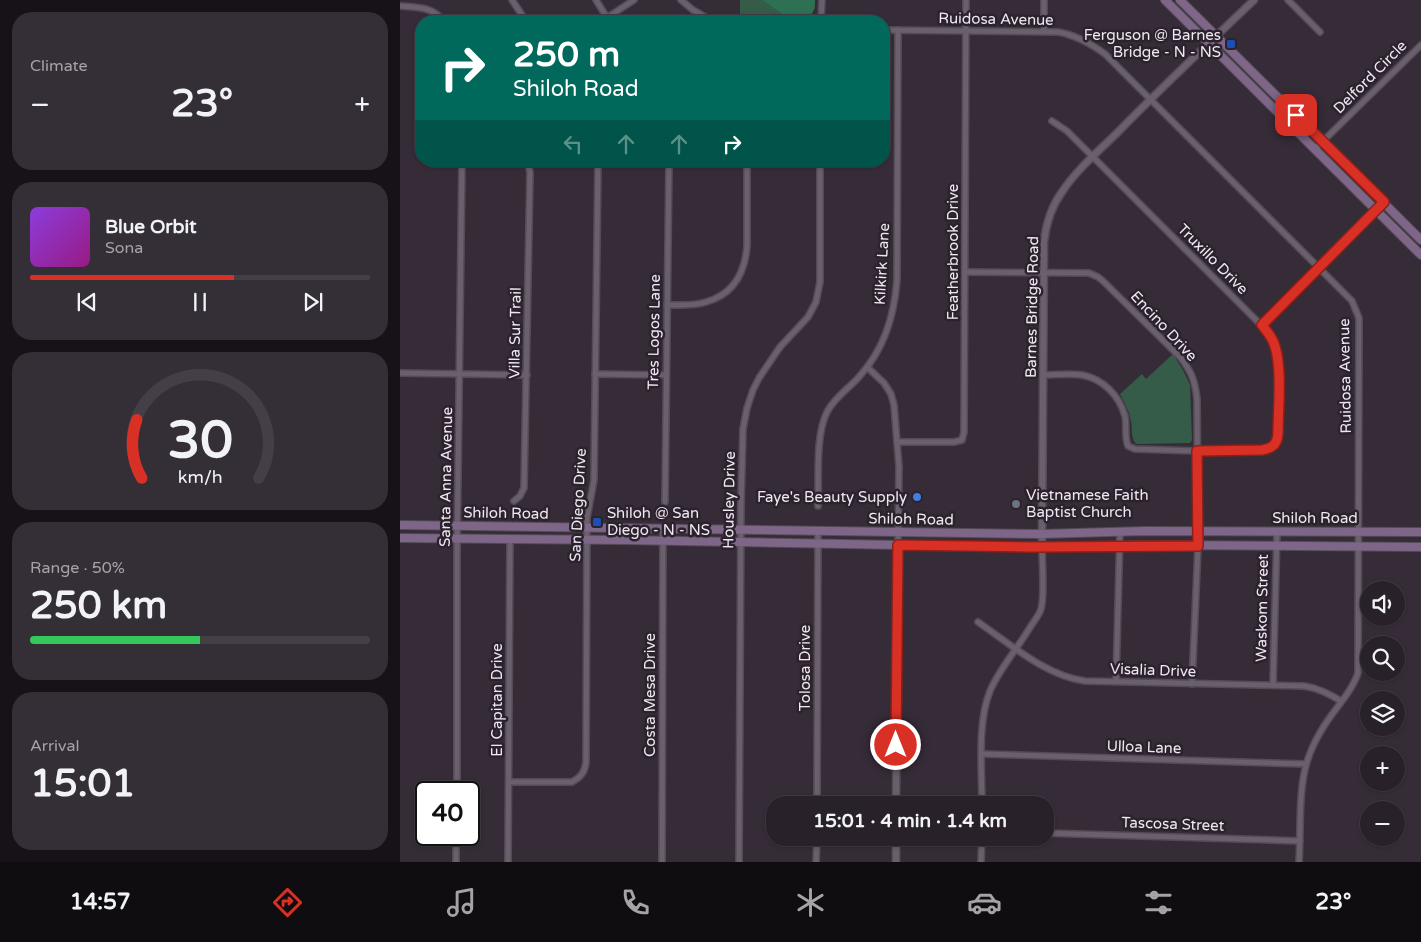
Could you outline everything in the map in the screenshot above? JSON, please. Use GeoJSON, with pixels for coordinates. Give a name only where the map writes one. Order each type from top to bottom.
{"type":"FeatureCollection","features":[{"type":"Feature","properties":{"kind":"main road"},"geometry":{"type":"LineString","coordinates":[[1165,0],[1421,255]]}},
{"type":"Feature","properties":{"kind":"main road"},"geometry":{"type":"LineString","coordinates":[[1180,0],[1421,240]]}},
{"type":"Feature","properties":{"kind":"main road","name":"Shiloh Road"},"geometry":{"type":"LineString","coordinates":[[400,525],[1042,534],[1120,531],[1421,532]]}},
{"type":"Feature","properties":{"kind":"main road","name":"Shiloh Road"},"geometry":{"type":"LineString","coordinates":[[400,538],[1042,547],[1421,547]]}},
{"type":"Feature","properties":{"kind":"street"},"geometry":{"type":"LineString","coordinates":[[512,0],[522,15]]}},
{"type":"Feature","properties":{"kind":"street"},"geometry":{"type":"LineString","coordinates":[[596,0],[605,15]]}},
{"type":"Feature","properties":{"kind":"street"},"geometry":{"type":"LineString","coordinates":[[613,15],[634,0]]}},
{"type":"Feature","properties":{"kind":"street"},"geometry":{"type":"LineString","coordinates":[[682,0],[702,15]]}},
{"type":"Feature","properties":{"kind":"street"},"geometry":{"type":"LineString","coordinates":[[821,15],[822,0]]}},
{"type":"Feature","properties":{"kind":"street","name":"Featherbrook Drive"},"geometry":{"type":"LineString","coordinates":[[897,442],[954,442],[962,440],[964,432],[966,0]]}},
{"type":"Feature","properties":{"kind":"street"},"geometry":{"type":"LineString","coordinates":[[1044,0],[1044,31]]}},
{"type":"Feature","properties":{"kind":"street","name":"Barnes Bridge Road"},"geometry":{"type":"LineString","coordinates":[[1042,547],[1043,272],[1044,242],[1049,216],[1062,192],[1073,177],[1254,0]]}},
{"type":"Feature","properties":{"kind":"street"},"geometry":{"type":"LineString","coordinates":[[1288,0],[1320,32]]}},
{"type":"Feature","properties":{"kind":"street"},"geometry":{"type":"LineString","coordinates":[[400,6],[418,6],[440,15]]}},
{"type":"Feature","properties":{"kind":"street","name":"Ruidosa Avenue"},"geometry":{"type":"LineString","coordinates":[[890,30],[1044,31],[1069,34],[1093,45],[1105,54],[1352,302],[1359,318],[1358,673],[1355,681],[1321,731],[1306,764],[1301,801],[1300,862]]}},
{"type":"Feature","properties":{"kind":"street","name":"Kilkirk Lane"},"geometry":{"type":"LineString","coordinates":[[818,506],[819,444],[826,412],[833,402],[868,367],[881,344],[893,314],[896,288],[898,30]]}},
{"type":"Feature","properties":{"kind":"street","name":"Delford Circle"},"geometry":{"type":"LineString","coordinates":[[1315,149],[1421,45]]}},
{"type":"Feature","properties":{"kind":"street","name":"Truxillo Drive"},"geometry":{"type":"LineString","coordinates":[[1052,121],[1067,131],[1262,325],[1273,341],[1278,366],[1277,440],[1270,449],[1197,451]]}},
{"type":"Feature","properties":{"kind":"street","name":"Santa Anna Avenue"},"geometry":{"type":"LineString","coordinates":[[457,781],[462,167]]}},
{"type":"Feature","properties":{"kind":"street","name":"Villa Sur Trail"},"geometry":{"type":"LineString","coordinates":[[514,501],[520,496],[524,488],[529,167]]}},
{"type":"Feature","properties":{"kind":"street","name":"San Diego Drive"},"geometry":{"type":"LineString","coordinates":[[509,782],[572,782],[580,778],[585,770],[587,528],[588,506],[594,480],[598,167]]}},
{"type":"Feature","properties":{"kind":"street","name":"Tres Logos Lane"},"geometry":{"type":"LineString","coordinates":[[664,502],[669,167]]}},
{"type":"Feature","properties":{"kind":"street"},"geometry":{"type":"LineString","coordinates":[[667,305],[705,303],[724,294],[738,278],[746,257],[747,246],[747,167]]}},
{"type":"Feature","properties":{"kind":"street","name":"Housley Drive"},"geometry":{"type":"LineString","coordinates":[[740,862],[743,429],[747,408],[759,378],[780,347],[808,317],[816,302],[820,272],[820,167]]}},
{"type":"Feature","properties":{"kind":"street"},"geometry":{"type":"LineString","coordinates":[[1262,325],[1384,202]]}},
{"type":"Feature","properties":{"kind":"street","name":"Encino Drive"},"geometry":{"type":"LineString","coordinates":[[965,272],[1090,273],[1098,277],[1180,358],[1188,369],[1195,383],[1197,399],[1198,546],[1192,684]]}},
{"type":"Feature","properties":{"kind":"street"},"geometry":{"type":"LineString","coordinates":[[868,367],[884,383],[891,394],[894,405],[899,467],[896,796]]}},
{"type":"Feature","properties":{"kind":"street"},"geometry":{"type":"LineString","coordinates":[[400,373],[527,375]]}},
{"type":"Feature","properties":{"kind":"street"},"geometry":{"type":"LineString","coordinates":[[595,374],[666,376]]}},
{"type":"Feature","properties":{"kind":"street"},"geometry":{"type":"LineString","coordinates":[[1043,375],[1081,375],[1098,380],[1108,387],[1125,415],[1125,440],[1128,446],[1135,449],[1197,451]]}},
{"type":"Feature","properties":{"kind":"street","name":"Costa Mesa Drive"},"geometry":{"type":"LineString","coordinates":[[662,862],[663,528]]}},
{"type":"Feature","properties":{"kind":"street","name":"Tolosa Drive"},"geometry":{"type":"LineString","coordinates":[[817,796],[818,531]]}},
{"type":"Feature","properties":{"kind":"street"},"geometry":{"type":"LineString","coordinates":[[1116,681],[1120,531]]}},
{"type":"Feature","properties":{"kind":"street","name":"Waskom Street"},"geometry":{"type":"LineString","coordinates":[[1273,685],[1276,546],[1278,532]]}},
{"type":"Feature","properties":{"kind":"street","name":"El Capitan Drive"},"geometry":{"type":"LineString","coordinates":[[508,862],[510,539]]}},
{"type":"Feature","properties":{"kind":"street"},"geometry":{"type":"LineString","coordinates":[[982,796],[982,726],[984,711],[998,676],[1017,649],[1040,610],[1042,600],[1042,547]]}},
{"type":"Feature","properties":{"kind":"street","name":"Visalia Drive"},"geometry":{"type":"LineString","coordinates":[[978,622],[1041,665],[1061,676],[1071,679],[1314,688],[1324,691],[1341,702]]}},
{"type":"Feature","properties":{"kind":"street","name":"Ulloa Lane"},"geometry":{"type":"LineString","coordinates":[[982,754],[1306,764]]}},
{"type":"Feature","properties":{"kind":"street","name":"Tascosa Street"},"geometry":{"type":"LineString","coordinates":[[1054,833],[1300,841]]}},
{"type":"Feature","properties":{"kind":"street"},"geometry":{"type":"LineString","coordinates":[[456,846],[456,862]]}},
{"type":"Feature","properties":{"kind":"street"},"geometry":{"type":"LineString","coordinates":[[816,862],[817,846]]}},
{"type":"Feature","properties":{"kind":"street"},"geometry":{"type":"LineString","coordinates":[[896,846],[896,862]]}},
{"type":"Feature","properties":{"kind":"street"},"geometry":{"type":"LineString","coordinates":[[981,862],[982,846]]}},
{"type":"Feature","properties":{"kind":"green space"},"geometry":{"type":"Polygon","coordinates":[[[740,0],[764,0],[785,15],[740,15],[740,0]]]}},
{"type":"Feature","properties":{"kind":"green space"},"geometry":{"type":"Polygon","coordinates":[[[762,0],[815,0],[815,6],[811,15],[784,15],[762,0]]]}},
{"type":"Feature","properties":{"kind":"green space"},"geometry":{"type":"Polygon","coordinates":[[[1173,354],[1190,385],[1192,440],[1190,443],[1136,444],[1132,435],[1132,424],[1129,414],[1120,394],[1142,374],[1146,379],[1173,354]]]}},
{"type":"Feature","properties":{"kind":"place","name":"Ferguson @ Barnes Bridge - N - NS"},"geometry":{"type":"Point","coordinates":[1231,44]}},
{"type":"Feature","properties":{"kind":"place","name":"Faye's Beauty Supply"},"geometry":{"type":"Point","coordinates":[917,497]}},
{"type":"Feature","properties":{"kind":"place","name":"Vietnamese Faith Baptist Church"},"geometry":{"type":"Point","coordinates":[1016,504]}},
{"type":"Feature","properties":{"kind":"place","name":"Shiloh @ San Diego - N - NS"},"geometry":{"type":"Point","coordinates":[597,522]}},
{"type":"Feature","properties":{"kind":"route"},"geometry":{"type":"LineString","coordinates":[[896,745],[898,545],[1030,547],[1198,546],[1197,451],[1262,450],[1270,449],[1274,445],[1278,434],[1277,354],[1273,341],[1262,325],[1384,202],[1296,115]]}}]}
